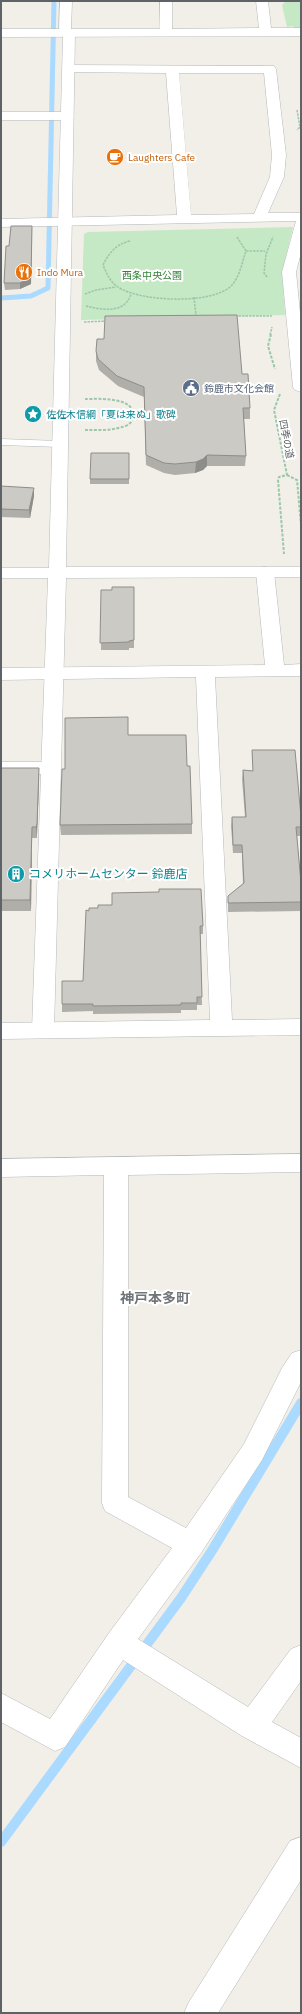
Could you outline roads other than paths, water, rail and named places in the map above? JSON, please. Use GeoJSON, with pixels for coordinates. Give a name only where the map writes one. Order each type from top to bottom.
{"type":"FeatureCollection","features":[{"type":"Feature","properties":{"kind":"street"},"geometry":{"type":"LineString","coordinates":[[43,1030],[60,444],[65,116],[68,69],[66,1]]}},
{"type":"Feature","properties":{"kind":"street"},"geometry":{"type":"LineString","coordinates":[[166,1],[166,33]]}},
{"type":"Feature","properties":{"kind":"street"},"geometry":{"type":"LineString","coordinates":[[262,1],[265,32]]}},
{"type":"Feature","properties":{"kind":"street"},"geometry":{"type":"LineString","coordinates":[[1,33],[301,32]]}},
{"type":"Feature","properties":{"kind":"street"},"geometry":{"type":"LineString","coordinates":[[68,69],[270,69],[279,155],[278,170],[277,177],[259,219]]}},
{"type":"Feature","properties":{"kind":"street"},"geometry":{"type":"LineString","coordinates":[[172,69],[184,220]]}},
{"type":"Feature","properties":{"kind":"street"},"geometry":{"type":"LineString","coordinates":[[1,116],[65,116]]}},
{"type":"Feature","properties":{"kind":"street"},"geometry":{"type":"LineString","coordinates":[[1,223],[301,217]]}},
{"type":"Feature","properties":{"kind":"street"},"geometry":{"type":"LineString","coordinates":[[301,224],[295,272],[290,294],[301,387]]}},
{"type":"Feature","properties":{"kind":"street"},"geometry":{"type":"LineString","coordinates":[[265,572],[276,670]]}},
{"type":"Feature","properties":{"kind":"street"},"geometry":{"type":"LineString","coordinates":[[1,573],[301,572]]}},
{"type":"Feature","properties":{"kind":"street"},"geometry":{"type":"LineString","coordinates":[[1,674],[301,670]]}},
{"type":"Feature","properties":{"kind":"street"},"geometry":{"type":"LineString","coordinates":[[205,671],[221,1028]]}},
{"type":"Feature","properties":{"kind":"street"},"geometry":{"type":"LineString","coordinates":[[1,768],[50,768]]}},
{"type":"Feature","properties":{"kind":"street"},"geometry":{"type":"LineString","coordinates":[[1,1031],[301,1027]]}},
{"type":"Feature","properties":{"kind":"street"},"geometry":{"type":"LineString","coordinates":[[1,1168],[301,1163]]}},
{"type":"Feature","properties":{"kind":"street"},"geometry":{"type":"LineString","coordinates":[[116,1166],[115,1503],[191,1544]]}},
{"type":"Feature","properties":{"kind":"street"},"geometry":{"type":"LineString","coordinates":[[1,1707],[55,1737],[132,1651],[191,1544],[253,1452],[290,1376],[301,1360]]}},
{"type":"Feature","properties":{"kind":"street"},"geometry":{"type":"LineString","coordinates":[[132,1651],[252,1726],[301,1754]]}},
{"type":"Feature","properties":{"kind":"street"},"geometry":{"type":"LineString","coordinates":[[252,1726],[301,1658]]}},
{"type":"Feature","properties":{"kind":"street"},"geometry":{"type":"LineString","coordinates":[[200,2013],[301,1852]]}},
{"type":"Feature","properties":{"kind":"lane"},"geometry":{"type":"LineString","coordinates":[[1,442],[60,444]]}},
{"type":"Feature","properties":{"kind":"waterway"},"geometry":{"type":"LineString","coordinates":[[1,298],[31,296],[48,288],[54,1]]}},
{"type":"Feature","properties":{"kind":"waterway"},"geometry":{"type":"LineString","coordinates":[[1,1842],[181,1598],[213,1549],[301,1403]]}},
{"type":"Feature","properties":{"kind":"place","name":"Laughters Cafe"},"geometry":{"type":"Point","coordinates":[115,157]}},
{"type":"Feature","properties":{"kind":"place","name":"Indo Mura"},"geometry":{"type":"Point","coordinates":[24,272]}},
{"type":"Feature","properties":{"kind":"place","name":"鈴鹿市文化会館"},"geometry":{"type":"Point","coordinates":[191,388]}},
{"type":"Feature","properties":{"kind":"place","name":"佐佐木信綱「夏は来ぬ」歌碑"},"geometry":{"type":"Point","coordinates":[33,414]}},
{"type":"Feature","properties":{"kind":"place","name":"コメリホームセンター 鈴鹿店"},"geometry":{"type":"Point","coordinates":[16,874]}},
{"type":"Feature","properties":{"kind":"district","name":"神戸本多町"},"geometry":{"type":"Point","coordinates":[155,1298]}},
{"type":"Feature","properties":{"kind":"park label","name":"西条中央公園"},"geometry":{"type":"Point","coordinates":[152,275]}}]}
